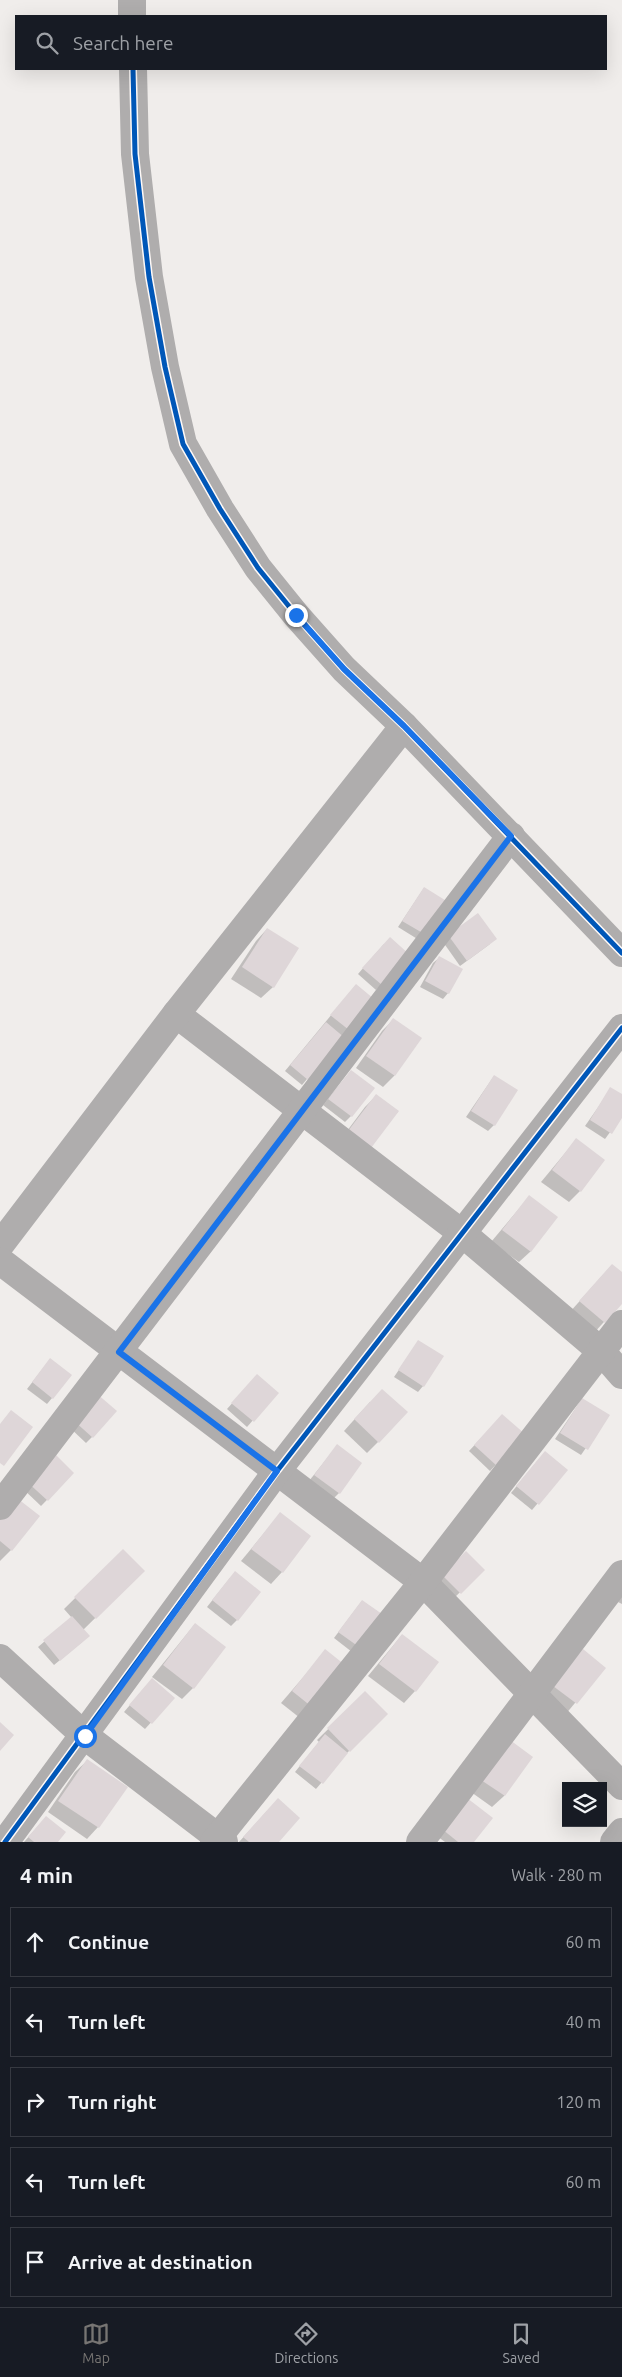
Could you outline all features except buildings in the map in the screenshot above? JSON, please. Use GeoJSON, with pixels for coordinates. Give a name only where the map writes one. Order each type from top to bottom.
{"type":"FeatureCollection","features":[{"type":"Feature","properties":{"kind":"street"},"geometry":{"type":"LineString","coordinates":[[132,0],[132,15]]}},
{"type":"Feature","properties":{"kind":"street"},"geometry":{"type":"LineString","coordinates":[[133,70],[135,154],[149,277],[165,367],[183,444],[220,510],[258,568],[344,669],[404,726],[622,953]]}},
{"type":"Feature","properties":{"kind":"street"},"geometry":{"type":"LineString","coordinates":[[0,1246],[176,1014],[404,726]]}},
{"type":"Feature","properties":{"kind":"street"},"geometry":{"type":"LineString","coordinates":[[0,1506],[303,1112],[511,836]]}},
{"type":"Feature","properties":{"kind":"street"},"geometry":{"type":"LineString","coordinates":[[176,1014],[463,1234],[602,1352],[622,1374]]}},
{"type":"Feature","properties":{"kind":"street"},"geometry":{"type":"LineString","coordinates":[[5,1842],[85,1736],[277,1471],[622,1028]]}},
{"type":"Feature","properties":{"kind":"street"},"geometry":{"type":"LineString","coordinates":[[0,1261],[423,1582],[622,1786]]}},
{"type":"Feature","properties":{"kind":"street"},"geometry":{"type":"LineString","coordinates":[[0,1658],[85,1736],[218,1840],[423,1582],[622,1324]]}},
{"type":"Feature","properties":{"kind":"street"},"geometry":{"type":"LineString","coordinates":[[420,1842],[622,1574]]}},
{"type":"Feature","properties":{"kind":"street"},"geometry":{"type":"LineString","coordinates":[[614,1842],[622,1832]]}},
{"type":"Feature","properties":{"kind":"cycle path"},"geometry":{"type":"LineString","coordinates":[[133,70],[135,154],[149,277],[165,367],[183,444],[220,509],[258,568],[296,615],[344,669],[404,726],[622,953]]}},
{"type":"Feature","properties":{"kind":"cycle path"},"geometry":{"type":"LineString","coordinates":[[5,1842],[277,1471],[622,1028]]}},
{"type":"Feature","properties":{"kind":"route"},"geometry":{"type":"LineString","coordinates":[[85,1736],[277,1471],[119,1352],[511,836],[404,726],[344,669],[296,615]]}}]}
